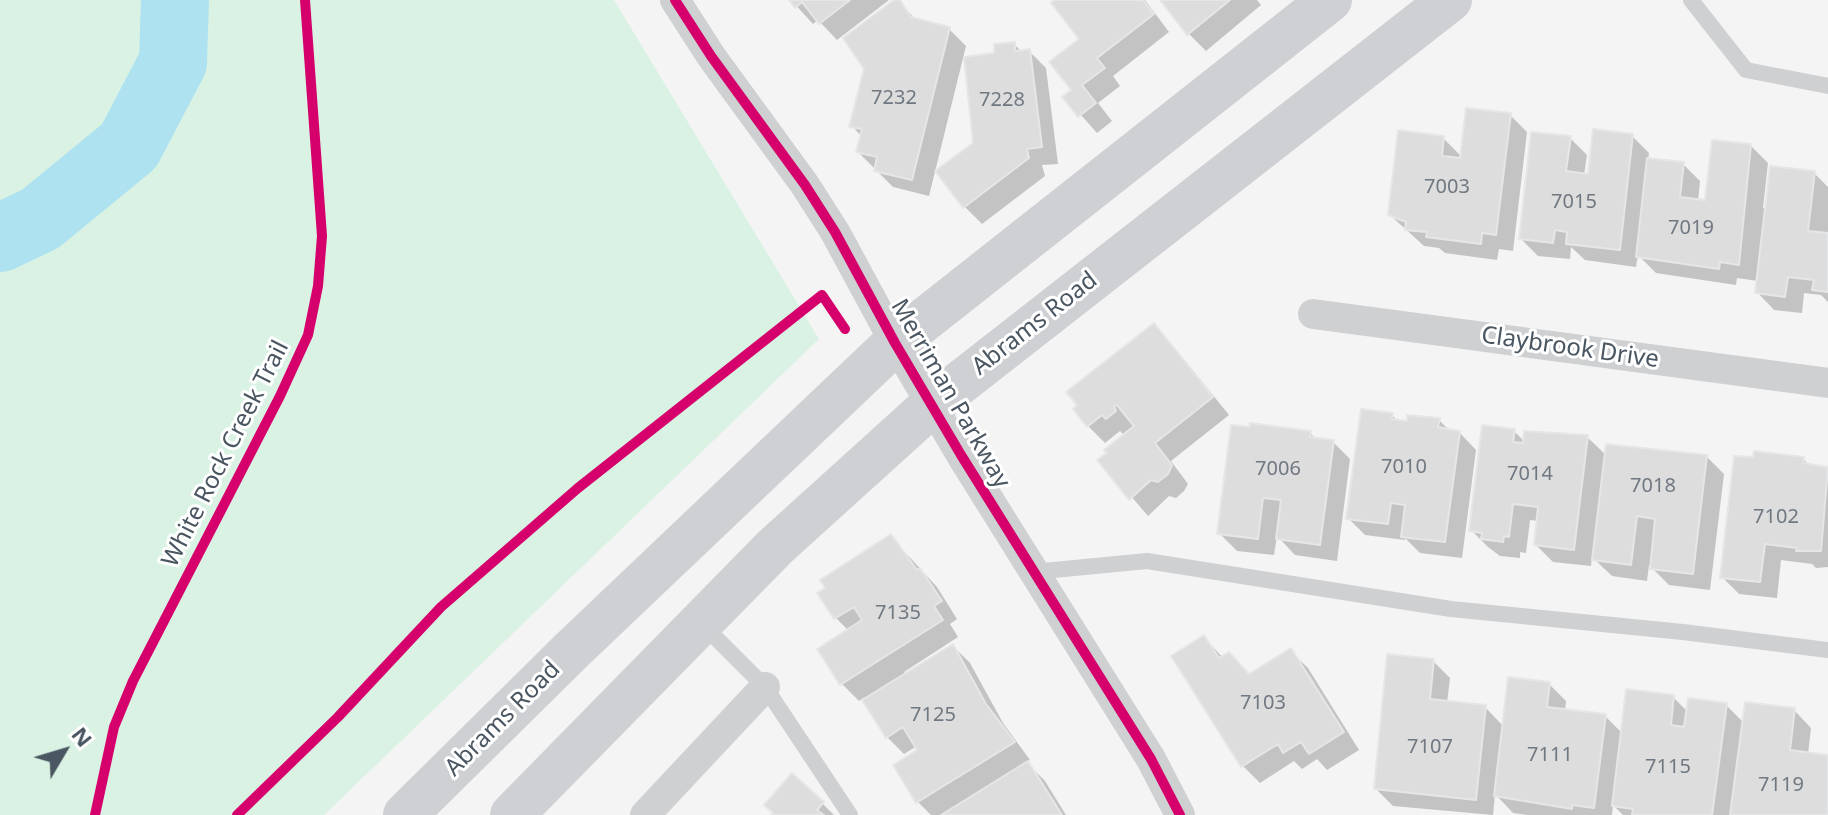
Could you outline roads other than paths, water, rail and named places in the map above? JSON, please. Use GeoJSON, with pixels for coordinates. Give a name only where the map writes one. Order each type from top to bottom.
{"type":"FeatureCollection","features":[{"type":"Feature","properties":{"kind":"main road","name":"Abrams Road"},"geometry":{"type":"LineString","coordinates":[[405,815],[583,639],[895,343],[1330,0]]}},
{"type":"Feature","properties":{"kind":"main road","name":"Abrams Road"},"geometry":{"type":"LineString","coordinates":[[512,815],[775,547],[933,404],[1450,0]]}},
{"type":"Feature","properties":{"kind":"street","name":"Merriman Parkway"},"geometry":{"type":"LineString","coordinates":[[675,0],[711,56],[813,196],[961,455],[1151,759],[1180,815]]}},
{"type":"Feature","properties":{"kind":"street","name":"Claybrook Drive"},"geometry":{"type":"LineString","coordinates":[[1313,314],[1828,383]]}},
{"type":"Feature","properties":{"kind":"street"},"geometry":{"type":"LineString","coordinates":[[645,815],[765,687]]}},
{"type":"Feature","properties":{"kind":"lane"},"geometry":{"type":"LineString","coordinates":[[1691,0],[1746,70],[1828,86]]}},
{"type":"Feature","properties":{"kind":"lane"},"geometry":{"type":"LineString","coordinates":[[1033,572],[1147,561],[1451,609],[1828,650]]}},
{"type":"Feature","properties":{"kind":"lane"},"geometry":{"type":"LineString","coordinates":[[701,623],[765,687],[850,815]]}},
{"type":"Feature","properties":{"kind":"waterway"},"geometry":{"type":"LineString","coordinates":[[0,238],[40,219],[129,146],[173,62],[175,0]]}}]}
